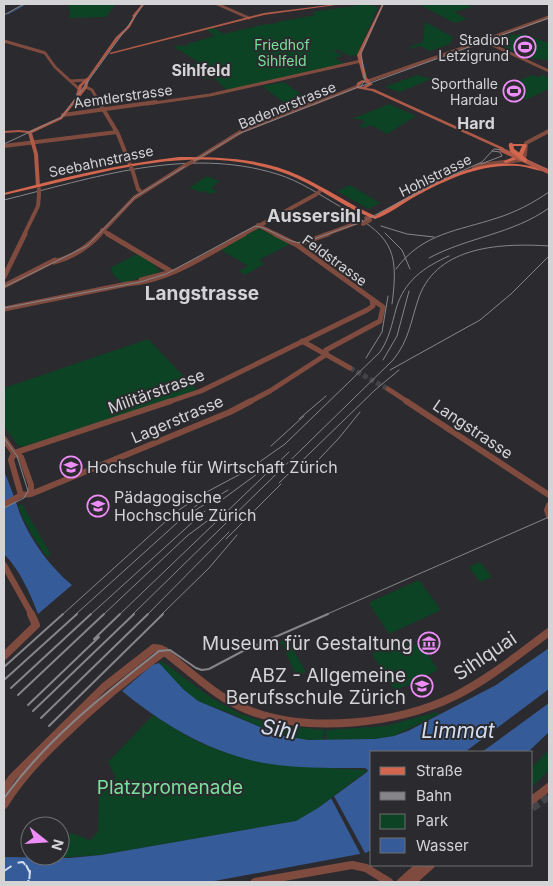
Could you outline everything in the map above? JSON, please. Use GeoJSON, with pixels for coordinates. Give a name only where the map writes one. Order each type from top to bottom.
{"type":"FeatureCollection","features":[{"type":"Feature","properties":{"kind":"main road"},"geometry":{"type":"LineString","coordinates":[[4,132],[21,130],[30,132],[58,120],[111,51],[116,39],[120,37],[133,21],[143,4]]}},
{"type":"Feature","properties":{"kind":"main road"},"geometry":{"type":"LineString","coordinates":[[111,51],[249,18],[342,4]]}},
{"type":"Feature","properties":{"kind":"main road"},"geometry":{"type":"LineString","coordinates":[[382,4],[361,53],[368,83],[548,171]]}},
{"type":"Feature","properties":{"kind":"main road"},"geometry":{"type":"LineString","coordinates":[[83,88],[88,80]]}},
{"type":"Feature","properties":{"kind":"main road"},"geometry":{"type":"LineString","coordinates":[[360,88],[368,83]]}},
{"type":"Feature","properties":{"kind":"main road"},"geometry":{"type":"LineString","coordinates":[[360,88],[368,83]]}},
{"type":"Feature","properties":{"kind":"main road"},"geometry":{"type":"LineString","coordinates":[[30,132],[36,154],[38,187]]}},
{"type":"Feature","properties":{"kind":"main road"},"geometry":{"type":"LineString","coordinates":[[525,144],[511,145],[510,147],[525,160]]}},
{"type":"Feature","properties":{"kind":"main road","name":"Hohlstrasse"},"geometry":{"type":"LineString","coordinates":[[371,218],[432,185],[477,164],[515,159],[521,155],[525,144]]}},
{"type":"Feature","properties":{"kind":"main road"},"geometry":{"type":"LineString","coordinates":[[502,149],[548,171]]}},
{"type":"Feature","properties":{"kind":"main road","name":"Seebahnstrasse"},"geometry":{"type":"LineString","coordinates":[[4,194],[132,168],[156,160],[233,160],[268,166],[303,178],[319,192],[371,218]]}},
{"type":"Feature","properties":{"kind":"main road"},"geometry":{"type":"LineString","coordinates":[[474,168],[492,165],[522,165],[548,171]]}},
{"type":"Feature","properties":{"kind":"main road","name":"Hohlstrasse"},"geometry":{"type":"LineString","coordinates":[[432,185],[474,168]]}},
{"type":"Feature","properties":{"kind":"street"},"geometry":{"type":"LineString","coordinates":[[217,4],[249,18]]}},
{"type":"Feature","properties":{"kind":"street"},"geometry":{"type":"LineString","coordinates":[[368,83],[475,42],[477,39],[484,39],[549,18]]}},
{"type":"Feature","properties":{"kind":"street"},"geometry":{"type":"LineString","coordinates":[[368,83],[489,42],[549,18]]}},
{"type":"Feature","properties":{"kind":"street"},"geometry":{"type":"LineString","coordinates":[[484,39],[549,71]]}},
{"type":"Feature","properties":{"kind":"street"},"geometry":{"type":"LineString","coordinates":[[4,41],[43,52],[54,67],[70,81],[83,88],[91,88],[117,132],[132,168],[138,189],[142,193]]}},
{"type":"Feature","properties":{"kind":"street"},"geometry":{"type":"LineString","coordinates":[[475,42],[479,44]]}},
{"type":"Feature","properties":{"kind":"street","name":"Aemtlerstrasse"},"geometry":{"type":"LineString","coordinates":[[63,115],[230,91],[362,62]]}},
{"type":"Feature","properties":{"kind":"street"},"geometry":{"type":"LineString","coordinates":[[70,81],[88,80]]}},
{"type":"Feature","properties":{"kind":"street","name":"Badenerstrasse"},"geometry":{"type":"LineString","coordinates":[[4,286],[88,247],[130,200],[242,131],[360,88]]}},
{"type":"Feature","properties":{"kind":"street","name":"Hohlstrasse"},"geometry":{"type":"LineString","coordinates":[[474,168],[480,165],[521,160],[525,156],[525,144],[549,131]]}},
{"type":"Feature","properties":{"kind":"street"},"geometry":{"type":"LineString","coordinates":[[4,146],[117,132]]}},
{"type":"Feature","properties":{"kind":"street"},"geometry":{"type":"LineString","coordinates":[[4,277],[38,206],[38,187]]}},
{"type":"Feature","properties":{"kind":"street"},"geometry":{"type":"LineString","coordinates":[[4,309],[137,283],[172,272],[319,192]]}},
{"type":"Feature","properties":{"kind":"street","name":"Hohlstrasse"},"geometry":{"type":"LineString","coordinates":[[298,245],[371,218]]}},
{"type":"Feature","properties":{"kind":"street","name":"Feldstrasse"},"geometry":{"type":"LineString","coordinates":[[258,225],[298,245],[372,300]]}},
{"type":"Feature","properties":{"kind":"street"},"geometry":{"type":"LineString","coordinates":[[102,230],[172,272]]}},
{"type":"Feature","properties":{"kind":"street","name":"Militärstrasse"},"geometry":{"type":"LineString","coordinates":[[14,454],[201,390],[369,310],[373,305],[372,300]]}},
{"type":"Feature","properties":{"kind":"street","name":"Lagerstrasse"},"geometry":{"type":"LineString","coordinates":[[19,496],[31,494],[230,412],[270,391],[325,354],[326,350],[380,321],[383,307],[372,300]]}},
{"type":"Feature","properties":{"kind":"street"},"geometry":{"type":"LineString","coordinates":[[302,341],[350,368]]}},
{"type":"Feature","properties":{"kind":"street","name":"Langstrasse"},"geometry":{"type":"LineString","coordinates":[[388,389],[546,493],[549,500]]}},
{"type":"Feature","properties":{"kind":"street"},"geometry":{"type":"LineString","coordinates":[[4,439],[14,454],[21,457],[31,485],[31,494]]}},
{"type":"Feature","properties":{"kind":"street"},"geometry":{"type":"LineString","coordinates":[[4,505],[19,496],[11,460],[14,454]]}},
{"type":"Feature","properties":{"kind":"street"},"geometry":{"type":"LineString","coordinates":[[549,505],[547,510],[549,516]]}},
{"type":"Feature","properties":{"kind":"street"},"geometry":{"type":"LineString","coordinates":[[4,565],[36,625],[4,656]]}},
{"type":"Feature","properties":{"kind":"street","name":"Sihlquai"},"geometry":{"type":"LineString","coordinates":[[163,650],[226,698],[249,710],[302,721],[346,722],[386,718],[441,702],[467,689],[549,632]]}},
{"type":"Feature","properties":{"kind":"street"},"geometry":{"type":"LineString","coordinates":[[4,790],[12,778],[104,687],[149,651],[154,648],[163,650]]}},
{"type":"Feature","properties":{"kind":"street"},"geometry":{"type":"LineString","coordinates":[[4,805],[21,779],[88,711],[163,650]]}},
{"type":"Feature","properties":{"kind":"street"},"geometry":{"type":"LineString","coordinates":[[533,799],[549,787]]}},
{"type":"Feature","properties":{"kind":"street"},"geometry":{"type":"LineString","coordinates":[[255,882],[352,865],[366,868],[389,882]]}},
{"type":"Feature","properties":{"kind":"street"},"geometry":{"type":"LineString","coordinates":[[401,882],[419,866]]}},
{"type":"Feature","properties":{"kind":"street"},"geometry":{"type":"LineString","coordinates":[[412,882],[430,866]]}},
{"type":"Feature","properties":{"kind":"green space"},"geometry":{"type":"Polygon","coordinates":[[[68,4],[115,5],[106,17],[68,18],[70,14],[68,4]]]}},
{"type":"Feature","properties":{"kind":"green space","name":"Friedhof Sihlfeld"},"geometry":{"type":"Polygon","coordinates":[[[367,4],[378,7],[357,55],[350,56],[338,50],[333,50],[343,56],[335,58],[346,65],[228,91],[213,77],[205,79],[200,73],[185,75],[181,70],[198,62],[174,47],[183,45],[187,47],[187,44],[215,36],[205,29],[212,27],[224,34],[315,15],[312,12],[367,4]]]}},
{"type":"Feature","properties":{"kind":"green space"},"geometry":{"type":"Polygon","coordinates":[[[418,4],[464,4],[472,7],[454,12],[467,19],[455,23],[418,4]]]}},
{"type":"Feature","properties":{"kind":"green space"},"geometry":{"type":"Polygon","coordinates":[[[425,22],[453,37],[450,44],[430,51],[420,46],[408,49],[423,42],[425,22]]]}},
{"type":"Feature","properties":{"kind":"green space","name":"Stadion Letzigrund"},"geometry":{"type":"Polygon","coordinates":[[[524,34],[549,43],[549,60],[527,58],[498,44],[498,40],[509,35],[524,34]]]}},
{"type":"Feature","properties":{"kind":"green space"},"geometry":{"type":"Polygon","coordinates":[[[417,75],[431,79],[400,92],[385,87],[417,75]]]}},
{"type":"Feature","properties":{"kind":"green space"},"geometry":{"type":"Polygon","coordinates":[[[532,75],[538,77],[543,75],[549,78],[549,89],[525,100],[518,96],[528,91],[511,84],[532,75]]]}},
{"type":"Feature","properties":{"kind":"green space"},"geometry":{"type":"Polygon","coordinates":[[[284,82],[307,99],[286,104],[262,86],[284,82]]]}},
{"type":"Feature","properties":{"kind":"green space"},"geometry":{"type":"Polygon","coordinates":[[[389,104],[416,116],[387,134],[371,125],[363,128],[359,125],[366,123],[360,119],[352,119],[389,104]]]}},
{"type":"Feature","properties":{"kind":"green space"},"geometry":{"type":"Polygon","coordinates":[[[207,176],[219,181],[212,188],[216,192],[207,194],[207,191],[201,192],[189,188],[207,176]]]}},
{"type":"Feature","properties":{"kind":"green space"},"geometry":{"type":"Polygon","coordinates":[[[350,185],[380,203],[368,209],[337,191],[350,185]]]}},
{"type":"Feature","properties":{"kind":"green space"},"geometry":{"type":"Polygon","coordinates":[[[258,228],[290,244],[259,260],[264,264],[245,275],[239,271],[248,266],[221,250],[258,228]]]}},
{"type":"Feature","properties":{"kind":"green space"},"geometry":{"type":"Polygon","coordinates":[[[137,254],[151,262],[160,272],[123,283],[115,277],[110,268],[137,254]]]}},
{"type":"Feature","properties":{"kind":"green space"},"geometry":{"type":"Polygon","coordinates":[[[148,339],[196,389],[194,391],[66,435],[22,447],[18,446],[4,426],[4,388],[148,339]]]}},
{"type":"Feature","properties":{"kind":"green space"},"geometry":{"type":"Polygon","coordinates":[[[18,505],[23,506],[51,555],[46,556],[34,538],[20,512],[18,505]]]}},
{"type":"Feature","properties":{"kind":"green space"},"geometry":{"type":"Polygon","coordinates":[[[480,562],[492,577],[480,582],[469,567],[480,562]]]}},
{"type":"Feature","properties":{"kind":"green space"},"geometry":{"type":"Polygon","coordinates":[[[419,580],[441,610],[389,634],[370,605],[370,602],[419,580]]]}},
{"type":"Feature","properties":{"kind":"green space"},"geometry":{"type":"Polygon","coordinates":[[[406,637],[412,646],[420,642],[438,670],[395,691],[372,654],[406,637]]]}},
{"type":"Feature","properties":{"kind":"green space"},"geometry":{"type":"Polygon","coordinates":[[[287,639],[306,672],[301,674],[299,672],[295,673],[282,644],[277,646],[276,643],[287,639]]]}},
{"type":"Feature","properties":{"kind":"green space"},"geometry":{"type":"Polygon","coordinates":[[[162,661],[210,697],[240,714],[272,724],[323,730],[323,740],[308,740],[282,735],[203,703],[191,696],[176,683],[159,663],[162,661]]]}},
{"type":"Feature","properties":{"kind":"green space"},"geometry":{"type":"Polygon","coordinates":[[[437,712],[439,714],[394,736],[375,739],[326,740],[326,730],[386,726],[437,712]]]}},
{"type":"Feature","properties":{"kind":"green space","name":"Platzpromenade"},"geometry":{"type":"Polygon","coordinates":[[[153,715],[197,741],[250,759],[288,765],[367,771],[318,808],[296,821],[101,855],[70,857],[71,833],[90,840],[98,832],[99,797],[116,778],[108,762],[153,715]]]}},
{"type":"Feature","properties":{"kind":"green space"},"geometry":{"type":"Polygon","coordinates":[[[549,750],[549,770],[533,786],[533,766],[549,750]]]}},
{"type":"Feature","properties":{"kind":"water"},"geometry":{"type":"Polygon","coordinates":[[[4,471],[20,514],[35,544],[49,562],[72,585],[38,614],[20,574],[4,554],[4,471]]]}},
{"type":"Feature","properties":{"kind":"water"},"geometry":{"type":"Polygon","coordinates":[[[549,648],[549,689],[466,751],[370,751],[370,851],[209,882],[4,882],[4,857],[20,857],[20,866],[70,866],[70,858],[101,855],[296,821],[318,808],[368,770],[365,768],[309,768],[268,764],[218,750],[184,734],[152,714],[122,691],[152,665],[159,663],[183,689],[198,701],[279,735],[308,740],[375,739],[394,736],[408,731],[496,685],[549,648]]]}},
{"type":"Feature","properties":{"kind":"water","name":"Limmat"},"geometry":{"type":"Polygon","coordinates":[[[549,703],[549,732],[529,751],[483,751],[549,703]]]}},
{"type":"Feature","properties":{"kind":"pier"},"geometry":{"type":"Polygon","coordinates":[[[334,796],[365,853],[361,855],[331,798],[334,796]]]}},
{"type":"Feature","properties":{"kind":"waterway"},"geometry":{"type":"LineString","coordinates":[[8,14],[26,4]]}},
{"type":"Feature","properties":{"kind":"ferry route"},"geometry":{"type":"LineString","coordinates":[[4,871],[16,863],[23,862],[27,867]]}},
{"type":"Feature","properties":{"kind":"ferry route"},"geometry":{"type":"LineString","coordinates":[[27,867],[30,873]]}},
{"type":"Feature","properties":{"kind":"ferry route"},"geometry":{"type":"LineString","coordinates":[[27,867],[30,873]]}},
{"type":"Feature","properties":{"kind":"ferry route"},"geometry":{"type":"LineString","coordinates":[[28,882],[30,874]]}},
{"type":"Feature","properties":{"kind":"ferry route"},"geometry":{"type":"LineString","coordinates":[[29,882],[30,874]]}},
{"type":"Feature","properties":{"kind":"tunnel"},"geometry":{"type":"LineString","coordinates":[[350,368],[388,389]]}},
{"type":"Feature","properties":{"kind":"tunnel"},"geometry":{"type":"LineString","coordinates":[[533,807],[549,796]]}},
{"type":"Feature","properties":{"kind":"tram line"},"geometry":{"type":"LineString","coordinates":[[4,144],[62,117],[144,4]]}},
{"type":"Feature","properties":{"kind":"tram line"},"geometry":{"type":"LineString","coordinates":[[4,287],[87,246],[135,197],[238,134],[361,86],[365,80],[361,53],[383,4]]}},
{"type":"Feature","properties":{"kind":"tram line"},"geometry":{"type":"LineString","coordinates":[[359,87],[549,18]]}},
{"type":"Feature","properties":{"kind":"tram line"},"geometry":{"type":"LineString","coordinates":[[492,151],[494,149],[504,150],[549,170]]}},
{"type":"Feature","properties":{"kind":"tram line"},"geometry":{"type":"LineString","coordinates":[[4,308],[140,282],[166,274],[255,226],[290,241],[303,243],[364,221],[439,181],[482,162],[492,151]]}},
{"type":"Feature","properties":{"kind":"tram line"},"geometry":{"type":"LineString","coordinates":[[481,164],[502,156],[500,152],[492,151]]}},
{"type":"Feature","properties":{"kind":"tram line"},"geometry":{"type":"LineString","coordinates":[[4,438],[17,456],[28,491],[24,498],[4,508]]}},
{"type":"Feature","properties":{"kind":"tram line"},"geometry":{"type":"LineString","coordinates":[[325,615],[549,517]]}},
{"type":"Feature","properties":{"kind":"tram line"},"geometry":{"type":"LineString","coordinates":[[4,798],[38,757],[76,719],[159,651],[170,650],[196,668],[202,670],[209,669],[243,651],[328,614]]}},
{"type":"Feature","properties":{"kind":"railway"},"geometry":{"type":"LineString","coordinates":[[4,15],[24,4]]}},
{"type":"Feature","properties":{"kind":"railway"},"geometry":{"type":"LineString","coordinates":[[4,200],[105,175],[174,164],[208,163],[243,166],[277,174],[294,180],[318,193],[357,217],[380,235],[392,255],[394,268],[392,304]]}},
{"type":"Feature","properties":{"kind":"railway"},"geometry":{"type":"LineString","coordinates":[[405,258],[429,240],[511,213],[549,192]]}},
{"type":"Feature","properties":{"kind":"railway"},"geometry":{"type":"LineString","coordinates":[[429,258],[459,245],[521,224],[549,208]]}},
{"type":"Feature","properties":{"kind":"railway"},"geometry":{"type":"LineString","coordinates":[[381,226],[407,234],[434,237]]}},
{"type":"Feature","properties":{"kind":"railway"},"geometry":{"type":"LineString","coordinates":[[385,233],[402,250],[405,258]]}},
{"type":"Feature","properties":{"kind":"railway"},"geometry":{"type":"LineString","coordinates":[[132,615],[393,360],[406,338],[419,297],[428,280],[441,267],[456,257],[493,247],[512,245],[549,246]]}},
{"type":"Feature","properties":{"kind":"railway"},"geometry":{"type":"LineString","coordinates":[[62,615],[176,512],[201,495],[248,470],[285,444],[380,352],[388,337],[404,290],[416,276],[431,265],[449,256]]}},
{"type":"Feature","properties":{"kind":"railway"},"geometry":{"type":"LineString","coordinates":[[390,370],[480,320],[511,294],[549,256]]}},
{"type":"Feature","properties":{"kind":"railway"},"geometry":{"type":"LineString","coordinates":[[396,269],[405,258]]}},
{"type":"Feature","properties":{"kind":"railway"},"geometry":{"type":"LineString","coordinates":[[405,258],[410,269]]}},
{"type":"Feature","properties":{"kind":"railway"},"geometry":{"type":"LineString","coordinates":[[383,360],[397,336],[409,291]]}},
{"type":"Feature","properties":{"kind":"railway"},"geometry":{"type":"LineString","coordinates":[[366,358],[382,332],[388,296]]}},
{"type":"Feature","properties":{"kind":"railway"},"geometry":{"type":"LineString","coordinates":[[279,483],[375,390],[399,370]]}},
{"type":"Feature","properties":{"kind":"railway"},"geometry":{"type":"LineString","coordinates":[[299,419],[326,396]]}},
{"type":"Feature","properties":{"kind":"railway"},"geometry":{"type":"LineString","coordinates":[[305,474],[339,438],[360,412]]}},
{"type":"Feature","properties":{"kind":"railway"},"geometry":{"type":"LineString","coordinates":[[271,446],[304,416]]}},
{"type":"Feature","properties":{"kind":"railway"},"geometry":{"type":"LineString","coordinates":[[119,615],[289,452]]}},
{"type":"Feature","properties":{"kind":"railway"},"geometry":{"type":"LineString","coordinates":[[223,499],[257,474]]}},
{"type":"Feature","properties":{"kind":"railway"},"geometry":{"type":"LineString","coordinates":[[226,539],[281,484]]}},
{"type":"Feature","properties":{"kind":"railway"},"geometry":{"type":"LineString","coordinates":[[194,511],[228,490]]}},
{"type":"Feature","properties":{"kind":"railway"},"geometry":{"type":"LineString","coordinates":[[75,615],[198,504]]}},
{"type":"Feature","properties":{"kind":"railway"},"geometry":{"type":"LineString","coordinates":[[90,615],[205,511]]}},
{"type":"Feature","properties":{"kind":"railway"},"geometry":{"type":"LineString","coordinates":[[103,615],[187,536],[218,513]]}},
{"type":"Feature","properties":{"kind":"railway"},"geometry":{"type":"LineString","coordinates":[[148,614],[229,532]]}},
{"type":"Feature","properties":{"kind":"railway"},"geometry":{"type":"LineString","coordinates":[[161,615],[209,568],[237,535]]}},
{"type":"Feature","properties":{"kind":"railway"},"geometry":{"type":"LineString","coordinates":[[4,667],[63,614]]}},
{"type":"Feature","properties":{"kind":"railway"},"geometry":{"type":"LineString","coordinates":[[4,680],[77,614]]}},
{"type":"Feature","properties":{"kind":"railway"},"geometry":{"type":"LineString","coordinates":[[11,688],[91,614]]}},
{"type":"Feature","properties":{"kind":"railway"},"geometry":{"type":"LineString","coordinates":[[18,695],[104,614]]}},
{"type":"Feature","properties":{"kind":"railway"},"geometry":{"type":"LineString","coordinates":[[94,639],[120,614]]}},
{"type":"Feature","properties":{"kind":"railway"},"geometry":{"type":"LineString","coordinates":[[33,711],[134,614]]}},
{"type":"Feature","properties":{"kind":"railway"},"geometry":{"type":"LineString","coordinates":[[41,718],[148,614]]}},
{"type":"Feature","properties":{"kind":"railway"},"geometry":{"type":"LineString","coordinates":[[49,726],[163,614]]}},
{"type":"Feature","properties":{"kind":"railway"},"geometry":{"type":"LineString","coordinates":[[28,705],[99,637]]}},
{"type":"Feature","properties":{"kind":"place","name":"Stadion Letzigrund"},"geometry":{"type":"Point","coordinates":[525,47]}},
{"type":"Feature","properties":{"kind":"place","name":"Sporthalle Hardau"},"geometry":{"type":"Point","coordinates":[514,91]}},
{"type":"Feature","properties":{"kind":"place","name":"Hochschule für Wirtschaft Zürich"},"geometry":{"type":"Point","coordinates":[71,467]}},
{"type":"Feature","properties":{"kind":"place","name":"Pädagogische Hochschule Zürich"},"geometry":{"type":"Point","coordinates":[98,506]}},
{"type":"Feature","properties":{"kind":"place","name":"Museum für Gestaltung"},"geometry":{"type":"Point","coordinates":[429,643]}},
{"type":"Feature","properties":{"kind":"place","name":"ABZ - Allgemeine Berufsschule Zürich"},"geometry":{"type":"Point","coordinates":[422,686]}},
{"type":"Feature","properties":{"kind":"district","name":"Sihlfeld"},"geometry":{"type":"Point","coordinates":[201,70]}},
{"type":"Feature","properties":{"kind":"district","name":"Hard"},"geometry":{"type":"Point","coordinates":[476,123]}},
{"type":"Feature","properties":{"kind":"district","name":"Aussersihl"},"geometry":{"type":"Point","coordinates":[314,215]}},
{"type":"Feature","properties":{"kind":"district","name":"Langstrasse"},"geometry":{"type":"Point","coordinates":[202,293]}},
{"type":"Feature","properties":{"kind":"water label","name":"Sihl"},"geometry":{"type":"Point","coordinates":[279,729]}}]}
